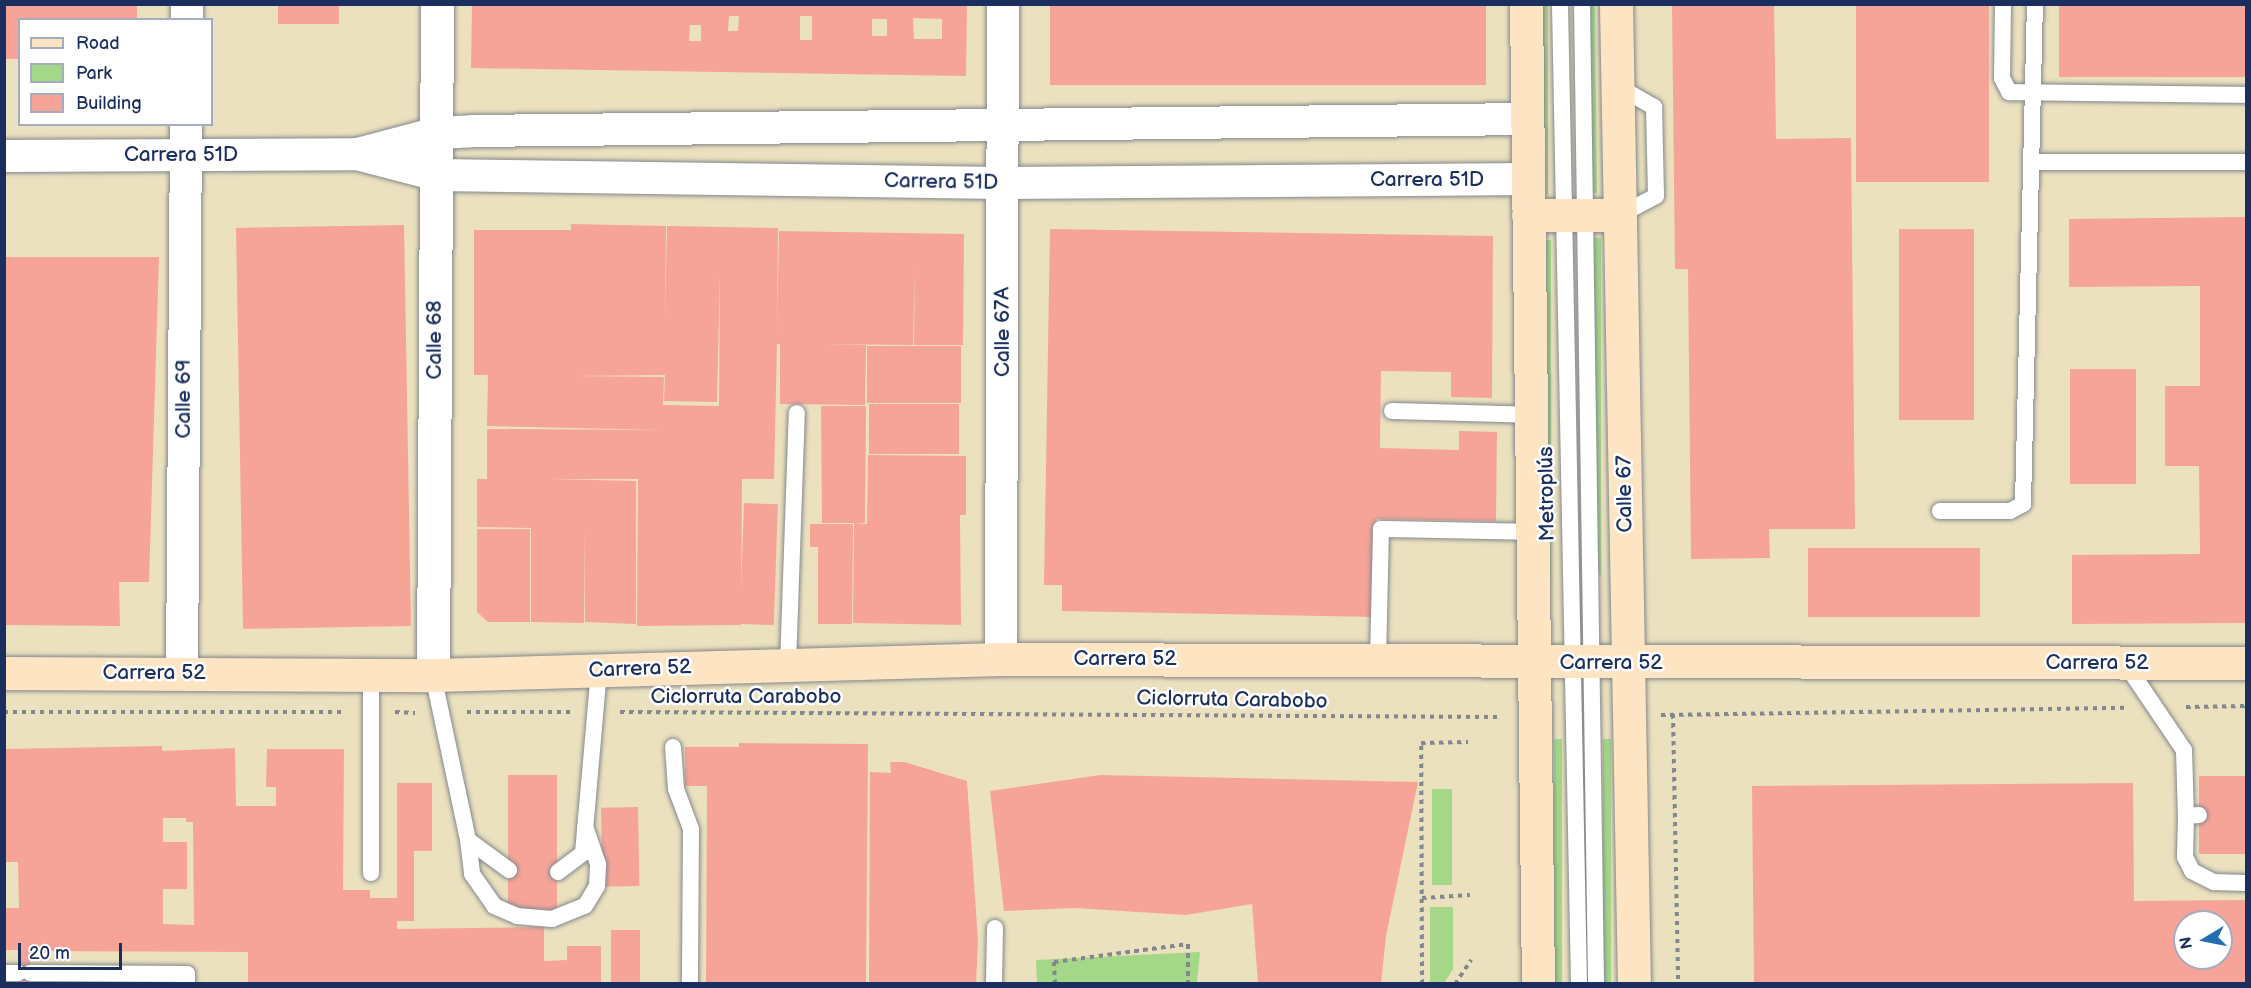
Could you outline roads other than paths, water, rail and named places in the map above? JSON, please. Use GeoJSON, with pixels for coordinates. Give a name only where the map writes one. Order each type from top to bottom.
{"type":"FeatureCollection","features":[{"type":"Feature","properties":{"kind":"main road"},"geometry":{"type":"LineString","coordinates":[[1526,4],[1538,984]]}},
{"type":"Feature","properties":{"kind":"main road","name":"Calle 67"},"geometry":{"type":"LineString","coordinates":[[1616,4],[1634,984]]}},
{"type":"Feature","properties":{"kind":"main road"},"geometry":{"type":"LineString","coordinates":[[1528,216],[1620,215]]}},
{"type":"Feature","properties":{"kind":"main road","name":"Carrera 52"},"geometry":{"type":"LineString","coordinates":[[4,673],[434,675],[1002,659],[1582,663],[2247,663]]}},
{"type":"Feature","properties":{"kind":"street","name":"Calle 68"},"geometry":{"type":"LineString","coordinates":[[434,675],[437,4]]}},
{"type":"Feature","properties":{"kind":"street","name":"Calle 67A"},"geometry":{"type":"LineString","coordinates":[[1002,659],[1004,4]]}},
{"type":"Feature","properties":{"kind":"street","name":"Carrera 51D"},"geometry":{"type":"LineString","coordinates":[[357,154],[437,133],[1527,119]]}},
{"type":"Feature","properties":{"kind":"street","name":"Carrera 51D"},"geometry":{"type":"LineString","coordinates":[[4,156],[186,140],[357,154],[437,175],[1003,183],[1528,179]]}},
{"type":"Feature","properties":{"kind":"street","name":"Calle 69"},"geometry":{"type":"LineString","coordinates":[[182,674],[186,140]]}},
{"type":"Feature","properties":{"kind":"lane","name":"Metroplús"},"geometry":{"type":"LineString","coordinates":[[1560,4],[1574,215],[1582,663],[1596,984]]}},
{"type":"Feature","properties":{"kind":"lane","name":"Metroplús"},"geometry":{"type":"LineString","coordinates":[[1574,215],[1582,4]]}},
{"type":"Feature","properties":{"kind":"lane"},"geometry":{"type":"LineString","coordinates":[[2003,4],[2004,86],[2017,94],[2247,95]]}},
{"type":"Feature","properties":{"kind":"lane"},"geometry":{"type":"LineString","coordinates":[[1940,511],[2010,511],[2023,504],[2035,4]]}},
{"type":"Feature","properties":{"kind":"lane"},"geometry":{"type":"LineString","coordinates":[[2032,162],[2247,162]]}},
{"type":"Feature","properties":{"kind":"lane"},"geometry":{"type":"LineString","coordinates":[[1392,411],[1531,415]]}},
{"type":"Feature","properties":{"kind":"lane"},"geometry":{"type":"LineString","coordinates":[[788,664],[797,413]]}},
{"type":"Feature","properties":{"kind":"lane"},"geometry":{"type":"LineString","coordinates":[[1378,661],[1381,529],[1532,531]]}},
{"type":"Feature","properties":{"kind":"lane","name":"Metroplús"},"geometry":{"type":"LineString","coordinates":[[1579,984],[1582,663]]}},
{"type":"Feature","properties":{"kind":"lane"},"geometry":{"type":"LineString","coordinates":[[2125,663],[2184,750],[2192,815],[2185,857],[2192,871],[2214,882],[2247,883]]}},
{"type":"Feature","properties":{"kind":"lane"},"geometry":{"type":"LineString","coordinates":[[558,872],[583,853],[599,670]]}},
{"type":"Feature","properties":{"kind":"lane"},"geometry":{"type":"LineString","coordinates":[[371,675],[369,712],[371,873]]}},
{"type":"Feature","properties":{"kind":"lane"},"geometry":{"type":"LineString","coordinates":[[434,675],[468,840],[472,874],[494,906],[517,916],[552,919],[585,906],[597,886],[598,864],[585,827]]}},
{"type":"Feature","properties":{"kind":"lane"},"geometry":{"type":"LineString","coordinates":[[673,747],[676,789],[691,830],[690,984]]}},
{"type":"Feature","properties":{"kind":"lane"},"geometry":{"type":"LineString","coordinates":[[468,840],[509,870]]}},
{"type":"Feature","properties":{"kind":"lane"},"geometry":{"type":"LineString","coordinates":[[994,984],[995,928]]}},
{"type":"Feature","properties":{"kind":"lane"},"geometry":{"type":"LineString","coordinates":[[17,973],[187,974],[187,984]]}}]}
